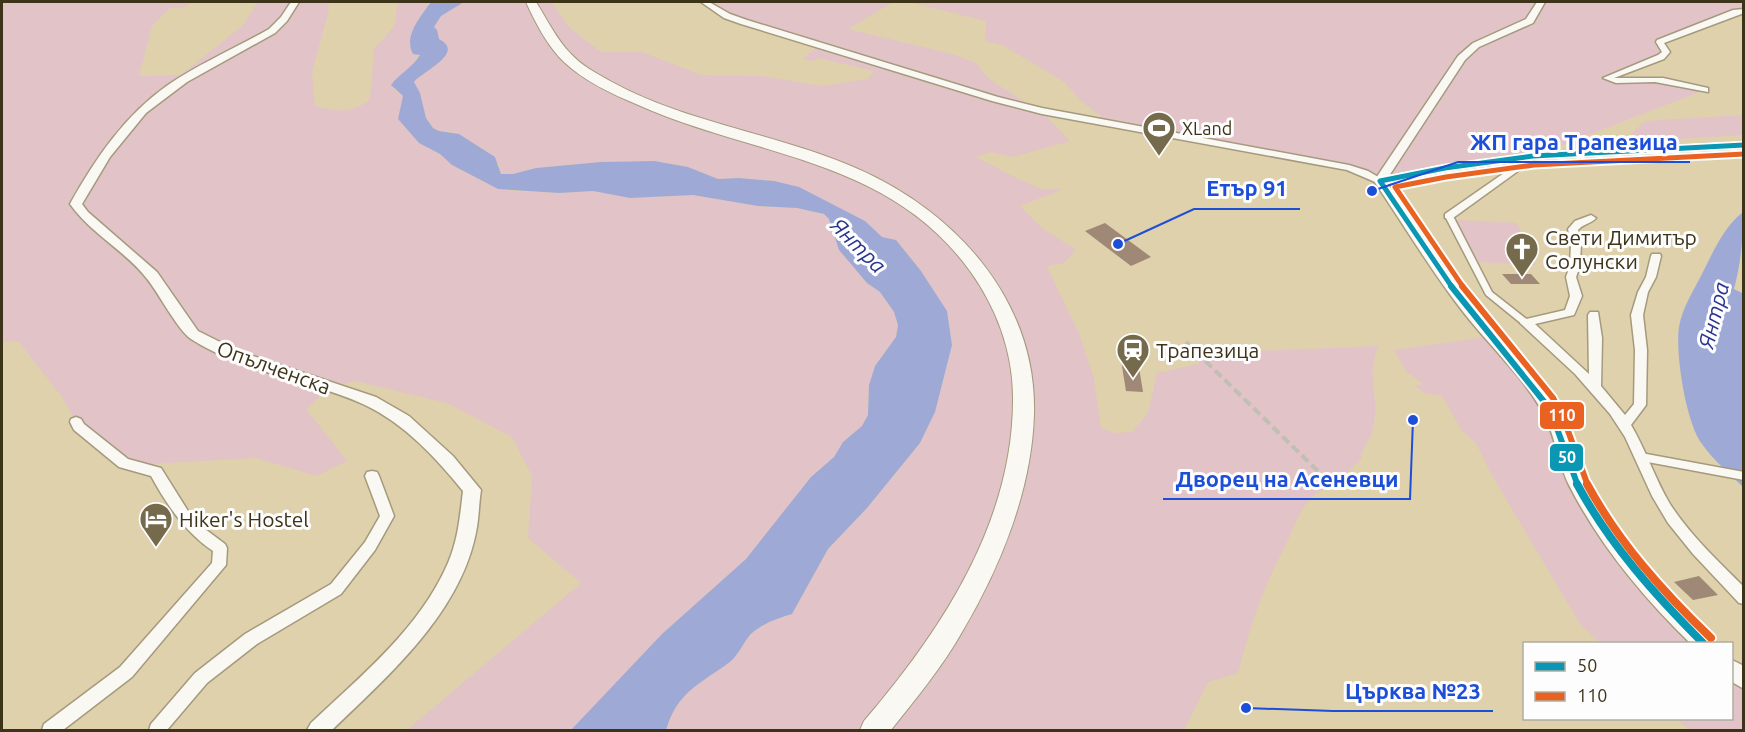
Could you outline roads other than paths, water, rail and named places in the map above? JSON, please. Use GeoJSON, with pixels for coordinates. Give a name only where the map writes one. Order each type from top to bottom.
{"type":"FeatureCollection","features":[{"type":"Feature","properties":{"kind":"main road"},"geometry":{"type":"LineString","coordinates":[[531,2],[562,53],[597,80],[641,102],[700,124],[803,153],[852,171],[894,192],[932,219],[967,254],[993,290],[1010,328],[1023,387],[1022,418],[1014,479],[998,531],[952,626],[874,730]]}},
{"type":"Feature","properties":{"kind":"street","name":"Опълченска"},"geometry":{"type":"LineString","coordinates":[[295,2],[272,31],[172,87],[155,101],[105,156],[76,204],[84,215],[152,275],[193,334],[233,355],[370,401],[403,420],[447,460],[472,490],[472,514],[466,542],[444,591],[411,640],[318,730]]}},
{"type":"Feature","properties":{"kind":"street"},"geometry":{"type":"LineString","coordinates":[[705,2],[727,16],[744,22],[994,99],[1042,111],[1349,168],[1380,181],[1469,309],[1523,372],[1548,406],[1568,466],[1579,488],[1614,543],[1640,576],[1703,642]]}},
{"type":"Feature","properties":{"kind":"street"},"geometry":{"type":"LineString","coordinates":[[1380,181],[1461,58],[1476,45],[1530,21],[1541,2]]}},
{"type":"Feature","properties":{"kind":"street"},"geometry":{"type":"LineString","coordinates":[[1705,90],[1652,79],[1616,81],[1607,78],[1661,57],[1666,52],[1660,42],[1743,11]]}},
{"type":"Feature","properties":{"kind":"street"},"geometry":{"type":"LineString","coordinates":[[1380,181],[1445,168],[1533,156],[1743,145]]}},
{"type":"Feature","properties":{"kind":"street"},"geometry":{"type":"LineString","coordinates":[[1533,156],[1449,216],[1489,293],[1557,349],[1595,389],[1624,425],[1641,457],[1656,494],[1675,521],[1743,598]]}},
{"type":"Feature","properties":{"kind":"street"},"geometry":{"type":"LineString","coordinates":[[1526,323],[1570,312],[1576,296],[1571,276],[1575,266],[1576,243],[1573,229],[1579,223],[1591,218]]}},
{"type":"Feature","properties":{"kind":"street"},"geometry":{"type":"LineString","coordinates":[[1624,425],[1640,405],[1641,350],[1636,315],[1643,292],[1651,277],[1656,256]]}},
{"type":"Feature","properties":{"kind":"street"},"geometry":{"type":"LineString","coordinates":[[1594,315],[1595,389]]}},
{"type":"Feature","properties":{"kind":"street"},"geometry":{"type":"LineString","coordinates":[[50,730],[126,672],[219,565],[220,548],[203,538],[167,494],[156,472],[124,462],[79,427],[76,422]]}},
{"type":"Feature","properties":{"kind":"street"},"geometry":{"type":"LineString","coordinates":[[1641,457],[1743,476]]}},
{"type":"Feature","properties":{"kind":"street"},"geometry":{"type":"LineString","coordinates":[[157,730],[201,678],[251,639],[336,590],[370,546],[387,516],[372,477]]}},
{"type":"Feature","properties":{"kind":"water","name":"Янтра"},"geometry":{"type":"Polygon","coordinates":[[[431,2],[464,2],[441,16],[434,27],[439,39],[446,44],[448,50],[445,56],[414,82],[420,93],[426,118],[433,128],[459,134],[495,157],[501,174],[601,162],[654,161],[688,167],[718,179],[774,181],[799,187],[865,221],[882,237],[896,240],[921,271],[947,311],[952,345],[935,412],[920,443],[867,508],[828,549],[792,614],[754,631],[731,661],[700,682],[684,697],[671,716],[666,730],[571,730],[662,634],[746,559],[811,477],[834,457],[843,442],[862,426],[868,415],[869,385],[875,366],[896,337],[898,325],[894,312],[880,292],[867,283],[839,250],[829,219],[824,214],[797,208],[758,206],[693,195],[630,198],[593,191],[559,193],[498,189],[452,165],[440,154],[419,143],[398,119],[403,96],[391,85],[420,55],[413,54],[410,40],[414,26],[431,2]]]}},
{"type":"Feature","properties":{"kind":"water","name":"Янтра"},"geometry":{"type":"Polygon","coordinates":[[[1743,212],[1741,251],[1734,289],[1744,294],[1743,487],[1711,455],[1696,434],[1683,387],[1678,339],[1679,327],[1689,299],[1720,239],[1743,212]]]}},
{"type":"Feature","properties":{"kind":"railway"},"geometry":{"type":"LineString","coordinates":[[1186,342],[1326,479]]}},
{"type":"Feature","properties":{"kind":"place","name":"XLand"},"geometry":{"type":"Point","coordinates":[1159,157]}},
{"type":"Feature","properties":{"kind":"place","name":"ЖП гара Трапезица"},"geometry":{"type":"Point","coordinates":[1372,191]}},
{"type":"Feature","properties":{"kind":"place","name":"Етър 91"},"geometry":{"type":"Point","coordinates":[1118,244]}},
{"type":"Feature","properties":{"kind":"place","name":"Свети Димитър Солунски"},"geometry":{"type":"Point","coordinates":[1522,278]}},
{"type":"Feature","properties":{"kind":"place","name":"Трапезица"},"geometry":{"type":"Point","coordinates":[1133,379]}},
{"type":"Feature","properties":{"kind":"place","name":"Дворец на Асеневци"},"geometry":{"type":"Point","coordinates":[1413,420]}},
{"type":"Feature","properties":{"kind":"place","name":"Hiker's Hostel"},"geometry":{"type":"Point","coordinates":[156,548]}},
{"type":"Feature","properties":{"kind":"place","name":"Църква №23"},"geometry":{"type":"Point","coordinates":[1246,708]}}]}
